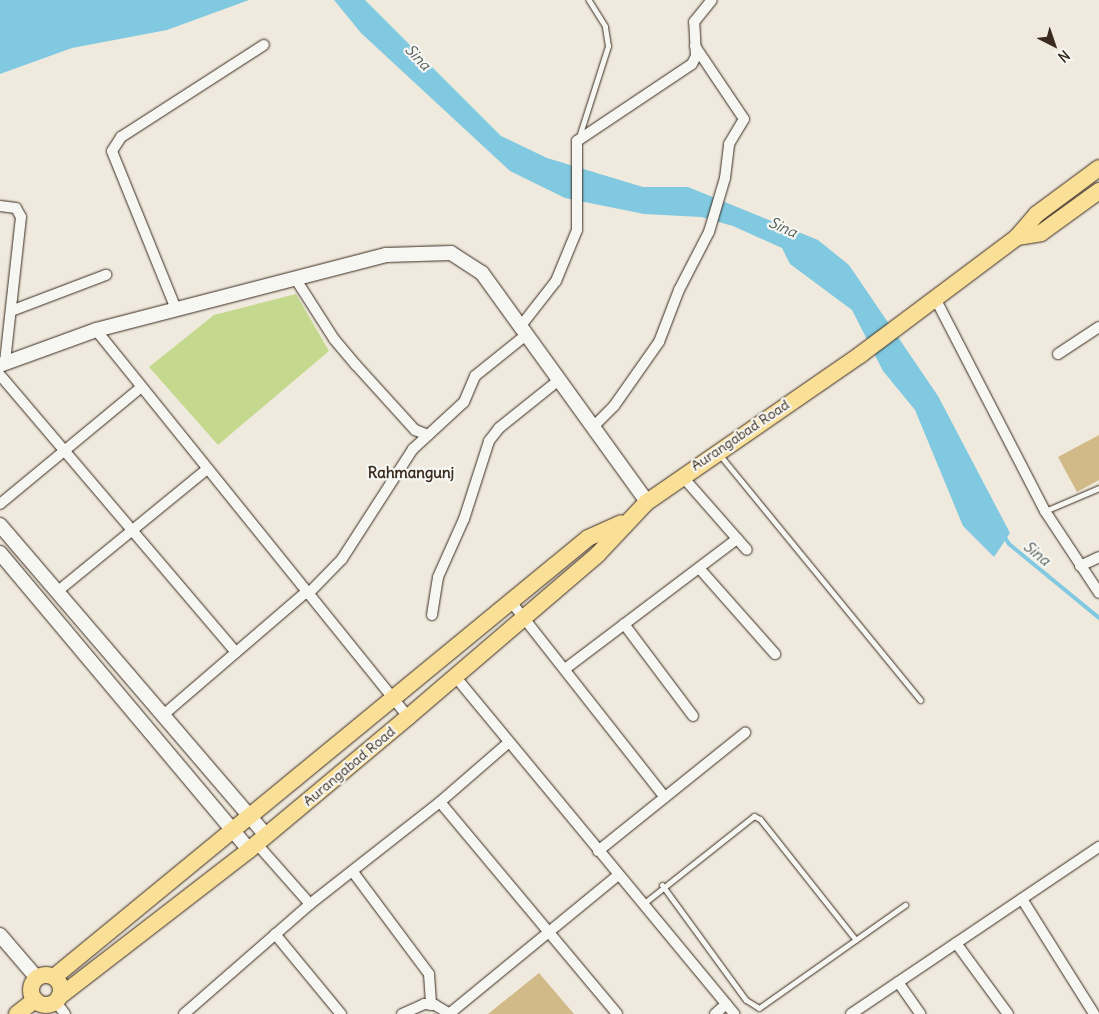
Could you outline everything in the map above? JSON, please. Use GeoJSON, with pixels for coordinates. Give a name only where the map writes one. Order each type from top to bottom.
{"type":"FeatureCollection","features":[{"type":"Feature","properties":{"kind":"main road"},"geometry":{"type":"LineString","coordinates":[[929,303],[1016,237],[1037,214],[1099,168]]}},
{"type":"Feature","properties":{"kind":"main road"},"geometry":{"type":"LineString","coordinates":[[1016,237],[1041,234],[1099,192]]}},
{"type":"Feature","properties":{"kind":"main road","name":"Aurangabad Road"},"geometry":{"type":"LineString","coordinates":[[60,1004],[408,717],[454,675],[598,554],[625,521],[647,502],[716,451],[860,355],[929,303]]}},
{"type":"Feature","properties":{"kind":"main road","name":"Aurangabad Road"},"geometry":{"type":"LineString","coordinates":[[54,977],[512,603],[588,538],[625,521]]}},
{"type":"Feature","properties":{"kind":"main road"},"geometry":{"type":"LineString","coordinates":[[54,977],[61,988],[60,1004],[47,1005],[34,1000],[31,989],[37,978],[54,977]]}},
{"type":"Feature","properties":{"kind":"main road"},"geometry":{"type":"LineString","coordinates":[[17,1014],[34,1000]]}},
{"type":"Feature","properties":{"kind":"street"},"geometry":{"type":"LineString","coordinates":[[162,716],[307,593],[342,559],[413,449],[464,402],[475,376],[523,331],[556,281],[577,230],[577,146],[687,70],[696,56],[694,22],[712,0]]}},
{"type":"Feature","properties":{"kind":"street"},"geometry":{"type":"LineString","coordinates":[[176,309],[112,151],[120,137],[264,45]]}},
{"type":"Feature","properties":{"kind":"street"},"geometry":{"type":"LineString","coordinates":[[592,427],[650,358],[678,290],[709,232],[725,178],[729,144],[744,119],[695,46]]}},
{"type":"Feature","properties":{"kind":"street"},"geometry":{"type":"LineString","coordinates":[[0,206],[16,208],[21,217],[11,311],[2,368],[68,452],[236,652]]}},
{"type":"Feature","properties":{"kind":"street"},"geometry":{"type":"LineString","coordinates":[[2,368],[96,330],[295,278],[386,255],[451,253],[482,273],[647,502]]}},
{"type":"Feature","properties":{"kind":"street"},"geometry":{"type":"LineString","coordinates":[[11,311],[106,275]]}},
{"type":"Feature","properties":{"kind":"street"},"geometry":{"type":"LineString","coordinates":[[295,278],[350,358],[415,430],[428,436]]}},
{"type":"Feature","properties":{"kind":"street"},"geometry":{"type":"LineString","coordinates":[[929,303],[1045,511],[1099,593]]}},
{"type":"Feature","properties":{"kind":"street"},"geometry":{"type":"LineString","coordinates":[[1058,354],[1099,327]]}},
{"type":"Feature","properties":{"kind":"street"},"geometry":{"type":"LineString","coordinates":[[96,330],[206,470],[408,717]]}},
{"type":"Feature","properties":{"kind":"street"},"geometry":{"type":"LineString","coordinates":[[432,616],[435,586],[464,519],[489,441],[499,428],[559,380]]}},
{"type":"Feature","properties":{"kind":"street"},"geometry":{"type":"LineString","coordinates":[[0,504],[68,452],[140,388]]}},
{"type":"Feature","properties":{"kind":"street"},"geometry":{"type":"LineString","coordinates":[[58,591],[206,470]]}},
{"type":"Feature","properties":{"kind":"street"},"geometry":{"type":"LineString","coordinates":[[682,476],[747,550]]}},
{"type":"Feature","properties":{"kind":"street"},"geometry":{"type":"LineString","coordinates":[[0,524],[250,817],[257,843]]}},
{"type":"Feature","properties":{"kind":"street"},"geometry":{"type":"LineString","coordinates":[[565,669],[737,539]]}},
{"type":"Feature","properties":{"kind":"street"},"geometry":{"type":"LineString","coordinates":[[0,553],[234,831],[257,843],[310,904]]}},
{"type":"Feature","properties":{"kind":"street"},"geometry":{"type":"LineString","coordinates":[[1080,566],[1099,557]]}},
{"type":"Feature","properties":{"kind":"street"},"geometry":{"type":"LineString","coordinates":[[699,568],[775,654]]}},
{"type":"Feature","properties":{"kind":"street"},"geometry":{"type":"LineString","coordinates":[[512,603],[664,796]]}},
{"type":"Feature","properties":{"kind":"street"},"geometry":{"type":"LineString","coordinates":[[624,624],[693,716]]}},
{"type":"Feature","properties":{"kind":"street"},"geometry":{"type":"LineString","coordinates":[[454,675],[508,743],[734,1014]]}},
{"type":"Feature","properties":{"kind":"street"},"geometry":{"type":"LineString","coordinates":[[598,851],[664,796],[745,733]]}},
{"type":"Feature","properties":{"kind":"street"},"geometry":{"type":"LineString","coordinates":[[184,1014],[310,904],[440,802],[508,743]]}},
{"type":"Feature","properties":{"kind":"street"},"geometry":{"type":"LineString","coordinates":[[440,802],[617,1014]]}},
{"type":"Feature","properties":{"kind":"street"},"geometry":{"type":"LineString","coordinates":[[851,1014],[1099,847]]}},
{"type":"Feature","properties":{"kind":"street"},"geometry":{"type":"LineString","coordinates":[[353,872],[429,974],[431,1005]]}},
{"type":"Feature","properties":{"kind":"street"},"geometry":{"type":"LineString","coordinates":[[402,1014],[413,1007],[431,1005],[450,1014],[618,875]]}},
{"type":"Feature","properties":{"kind":"street"},"geometry":{"type":"LineString","coordinates":[[1022,899],[1094,1014]]}},
{"type":"Feature","properties":{"kind":"street"},"geometry":{"type":"LineString","coordinates":[[275,934],[341,1014]]}},
{"type":"Feature","properties":{"kind":"street"},"geometry":{"type":"LineString","coordinates":[[0,936],[37,978]]}},
{"type":"Feature","properties":{"kind":"street"},"geometry":{"type":"LineString","coordinates":[[956,943],[1008,1014]]}},
{"type":"Feature","properties":{"kind":"street"},"geometry":{"type":"LineString","coordinates":[[898,982],[920,1014]]}},
{"type":"Feature","properties":{"kind":"street"},"geometry":{"type":"LineString","coordinates":[[715,1014],[726,1004]]}},
{"type":"Feature","properties":{"kind":"lane"},"geometry":{"type":"LineString","coordinates":[[577,146],[608,46],[605,26],[589,0]]}},
{"type":"Feature","properties":{"kind":"lane"},"geometry":{"type":"LineString","coordinates":[[716,451],[920,700]]}},
{"type":"Feature","properties":{"kind":"lane"},"geometry":{"type":"LineString","coordinates":[[1045,511],[1099,488]]}},
{"type":"Feature","properties":{"kind":"lane"},"geometry":{"type":"LineString","coordinates":[[643,904],[662,886],[754,816],[760,819],[856,940]]}},
{"type":"Feature","properties":{"kind":"lane"},"geometry":{"type":"LineString","coordinates":[[662,886],[746,1000],[759,1008],[905,905]]}},
{"type":"Feature","properties":{"kind":"green space"},"geometry":{"type":"Polygon","coordinates":[[[296,294],[329,351],[218,445],[149,367],[214,315],[296,294]]]}},
{"type":"Feature","properties":{"kind":"water"},"geometry":{"type":"Polygon","coordinates":[[[0,0],[249,0],[167,30],[72,48],[0,74],[0,0]]]}},
{"type":"Feature","properties":{"kind":"water"},"geometry":{"type":"Polygon","coordinates":[[[334,0],[365,0],[501,136],[547,158],[643,187],[688,187],[818,240],[849,265],[938,396],[1010,533],[994,557],[963,526],[915,410],[883,371],[852,310],[790,264],[782,248],[733,226],[701,217],[644,214],[565,198],[510,171],[361,33],[334,0]]]}},
{"type":"Feature","properties":{"kind":"building"},"geometry":{"type":"Polygon","coordinates":[[[1099,435],[1099,480],[1077,492],[1058,457],[1099,435]]]}},
{"type":"Feature","properties":{"kind":"building"},"geometry":{"type":"Polygon","coordinates":[[[539,973],[574,1014],[488,1014],[539,973]]]}},
{"type":"Feature","properties":{"kind":"waterway","name":"Sina"},"geometry":{"type":"LineString","coordinates":[[1004,536],[1009,544],[1099,618]]}},
{"type":"Feature","properties":{"kind":"district","name":"Rahmangunj"},"geometry":{"type":"Point","coordinates":[411,473]}}]}
